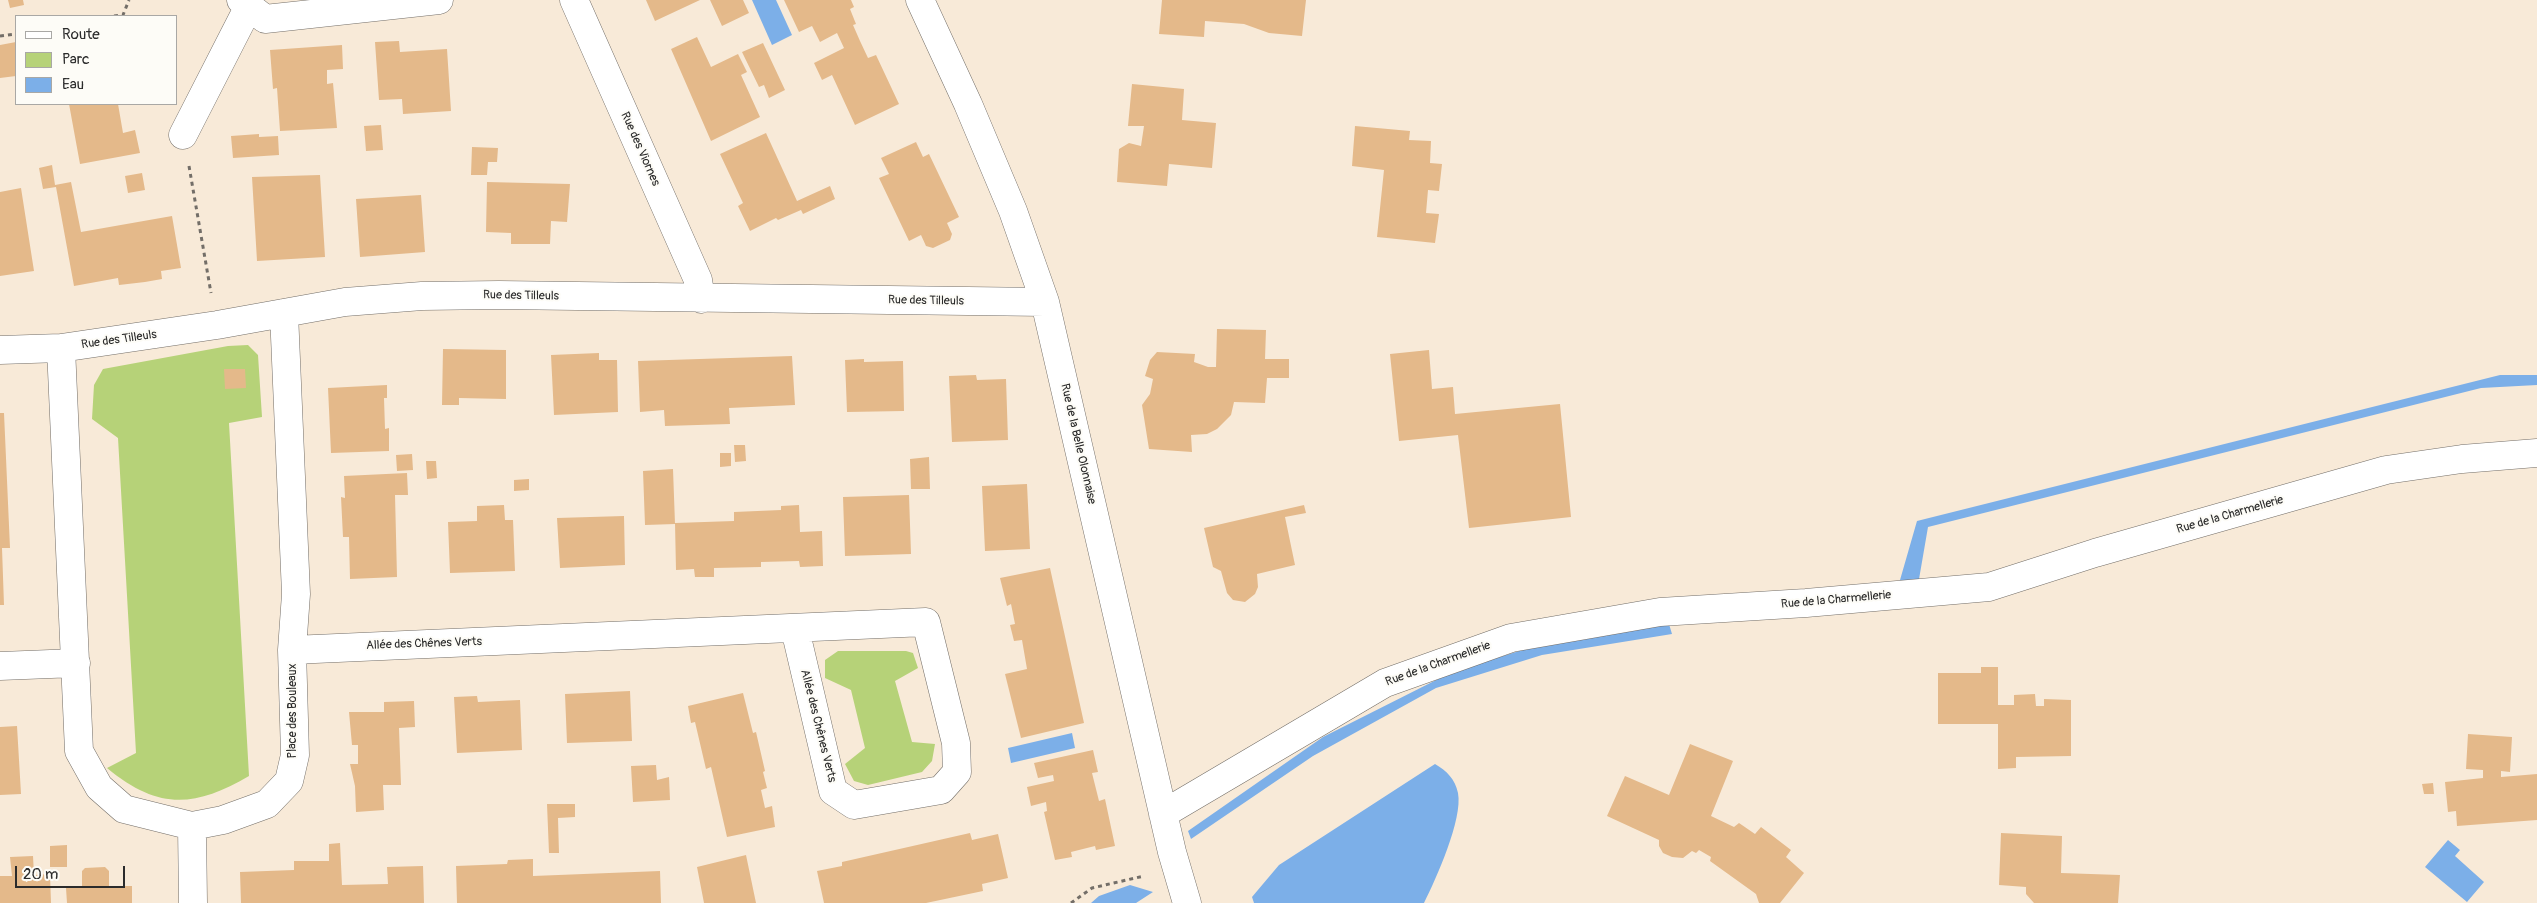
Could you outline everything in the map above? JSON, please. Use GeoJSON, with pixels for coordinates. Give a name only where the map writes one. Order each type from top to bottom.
{"type":"FeatureCollection","features":[{"type":"Feature","properties":{"kind":"street"},"geometry":{"type":"LineString","coordinates":[[183,136],[245,3],[265,19],[439,0]]}},
{"type":"Feature","properties":{"kind":"street","name":"Rue des Viornes"},"geometry":{"type":"LineString","coordinates":[[574,0],[698,280],[701,299]]}},
{"type":"Feature","properties":{"kind":"street","name":"Rue de la Belle Olonnaise"},"geometry":{"type":"LineString","coordinates":[[920,0],[1013,211],[1045,302],[1163,814],[1187,903]]}},
{"type":"Feature","properties":{"kind":"street","name":"Rue des Tilleuls"},"geometry":{"type":"LineString","coordinates":[[0,350],[60,348],[217,325],[345,302],[422,296],[499,295],[1045,302]]}},
{"type":"Feature","properties":{"kind":"street","name":"Place des Bouleaux"},"geometry":{"type":"LineString","coordinates":[[60,348],[79,751],[99,787],[124,809],[192,826],[223,820],[267,804],[289,781],[295,755],[292,650],[296,594],[284,313]]}},
{"type":"Feature","properties":{"kind":"street","name":"Rue de la Charmellerie"},"geometry":{"type":"LineString","coordinates":[[1163,814],[1385,683],[1510,638],[1660,612],[1806,603],[1989,587],[2095,553],[2386,470],[2462,459],[2537,453]]}},
{"type":"Feature","properties":{"kind":"street","name":"Allée des Chênes Verts"},"geometry":{"type":"LineString","coordinates":[[292,650],[926,622],[956,743],[957,772],[941,790],[854,805],[834,791],[795,629]]}},
{"type":"Feature","properties":{"kind":"street"},"geometry":{"type":"LineString","coordinates":[[0,666],[76,664]]}},
{"type":"Feature","properties":{"kind":"street"},"geometry":{"type":"LineString","coordinates":[[192,826],[193,903]]}},
{"type":"Feature","properties":{"kind":"path"},"geometry":{"type":"LineString","coordinates":[[124,15],[129,0]]}},
{"type":"Feature","properties":{"kind":"path"},"geometry":{"type":"LineString","coordinates":[[0,36],[15,34]]}},
{"type":"Feature","properties":{"kind":"path"},"geometry":{"type":"LineString","coordinates":[[183,136],[217,325]]}},
{"type":"Feature","properties":{"kind":"path"},"geometry":{"type":"LineString","coordinates":[[1071,903],[1092,888],[1151,874]]}},
{"type":"Feature","properties":{"kind":"green space"},"geometry":{"type":"Polygon","coordinates":[[[248,345],[258,355],[262,417],[229,423],[249,776],[211,794],[193,799],[176,800],[143,791],[125,782],[107,768],[136,753],[118,438],[92,419],[94,385],[103,369],[228,346],[248,345]]]}},
{"type":"Feature","properties":{"kind":"green space"},"geometry":{"type":"Polygon","coordinates":[[[838,651],[906,651],[913,653],[918,668],[895,681],[912,742],[935,744],[932,761],[922,772],[868,785],[854,781],[845,764],[865,748],[851,690],[825,678],[825,660],[838,651]]]}},
{"type":"Feature","properties":{"kind":"water"},"geometry":{"type":"Polygon","coordinates":[[[752,0],[776,0],[792,35],[772,45],[752,0]]]}},
{"type":"Feature","properties":{"kind":"water"},"geometry":{"type":"Polygon","coordinates":[[[2500,375],[2537,375],[2537,385],[2481,388],[1928,527],[1918,585],[1898,587],[1917,521],[2500,375]]]}},
{"type":"Feature","properties":{"kind":"water"},"geometry":{"type":"Polygon","coordinates":[[[1669,624],[1672,634],[1542,655],[1436,688],[1313,756],[1191,839],[1188,831],[1323,737],[1454,671],[1529,648],[1669,624]]]}},
{"type":"Feature","properties":{"kind":"water"},"geometry":{"type":"Polygon","coordinates":[[[1072,733],[1075,748],[1011,763],[1008,748],[1072,733]]]}},
{"type":"Feature","properties":{"kind":"water"},"geometry":{"type":"Polygon","coordinates":[[[1435,764],[1453,780],[1457,788],[1458,804],[1453,833],[1424,903],[1254,903],[1252,897],[1279,865],[1435,764]]]}},
{"type":"Feature","properties":{"kind":"water"},"geometry":{"type":"Polygon","coordinates":[[[2448,840],[2460,850],[2455,856],[2484,882],[2467,902],[2425,867],[2448,840]]]}},
{"type":"Feature","properties":{"kind":"water"},"geometry":{"type":"Polygon","coordinates":[[[1130,885],[1153,892],[1136,903],[1091,903],[1099,896],[1130,885]]]}},
{"type":"Feature","properties":{"kind":"building"},"geometry":{"type":"Polygon","coordinates":[[[8,0],[23,0],[24,5],[10,8],[8,0]]]}},
{"type":"Feature","properties":{"kind":"building"},"geometry":{"type":"Polygon","coordinates":[[[646,0],[700,0],[655,21],[646,0]]]}},
{"type":"Feature","properties":{"kind":"building"},"geometry":{"type":"Polygon","coordinates":[[[710,0],[743,0],[749,13],[722,26],[710,0]]]}},
{"type":"Feature","properties":{"kind":"building"},"geometry":{"type":"Polygon","coordinates":[[[784,0],[851,0],[854,7],[850,9],[856,24],[853,25],[860,41],[868,58],[876,55],[899,104],[855,125],[832,75],[822,80],[814,63],[844,48],[837,33],[820,42],[812,26],[799,32],[784,0]]]}},
{"type":"Feature","properties":{"kind":"building"},"geometry":{"type":"Polygon","coordinates":[[[1162,0],[1306,0],[1302,36],[1269,33],[1244,24],[1205,21],[1204,37],[1159,34],[1162,0]]]}},
{"type":"Feature","properties":{"kind":"building"},"geometry":{"type":"Polygon","coordinates":[[[697,37],[711,67],[738,54],[747,72],[741,75],[760,117],[711,141],[671,49],[697,37]]]}},
{"type":"Feature","properties":{"kind":"building"},"geometry":{"type":"Polygon","coordinates":[[[399,41],[400,52],[447,49],[451,111],[403,114],[402,99],[379,100],[375,42],[399,41]]]}},
{"type":"Feature","properties":{"kind":"building"},"geometry":{"type":"Polygon","coordinates":[[[15,42],[15,76],[0,78],[0,45],[15,42]]]}},
{"type":"Feature","properties":{"kind":"building"},"geometry":{"type":"Polygon","coordinates":[[[763,43],[785,90],[769,98],[764,85],[759,87],[742,52],[763,43]]]}},
{"type":"Feature","properties":{"kind":"building"},"geometry":{"type":"Polygon","coordinates":[[[342,45],[343,69],[327,70],[327,84],[333,83],[337,128],[280,131],[277,88],[273,89],[270,50],[342,45]]]}},
{"type":"Feature","properties":{"kind":"building"},"geometry":{"type":"Polygon","coordinates":[[[1132,84],[1184,89],[1182,120],[1216,123],[1212,168],[1169,164],[1167,186],[1117,182],[1119,149],[1129,143],[1141,146],[1144,126],[1128,126],[1132,84]]]}},
{"type":"Feature","properties":{"kind":"building"},"geometry":{"type":"Polygon","coordinates":[[[69,105],[118,105],[123,133],[135,130],[140,153],[80,164],[69,105]]]}},
{"type":"Feature","properties":{"kind":"building"},"geometry":{"type":"Polygon","coordinates":[[[381,125],[383,150],[366,151],[364,126],[381,125]]]}},
{"type":"Feature","properties":{"kind":"building"},"geometry":{"type":"Polygon","coordinates":[[[1355,126],[1410,131],[1409,140],[1431,141],[1430,163],[1442,164],[1439,191],[1428,190],[1426,213],[1439,214],[1435,243],[1377,237],[1384,170],[1352,166],[1355,126]]]}},
{"type":"Feature","properties":{"kind":"building"},"geometry":{"type":"Polygon","coordinates":[[[766,133],[797,201],[830,186],[835,199],[803,214],[801,210],[778,220],[776,218],[750,231],[738,206],[743,203],[720,154],[766,133]]]}},
{"type":"Feature","properties":{"kind":"building"},"geometry":{"type":"Polygon","coordinates":[[[259,134],[259,137],[278,136],[279,155],[233,158],[231,136],[259,134]]]}},
{"type":"Feature","properties":{"kind":"building"},"geometry":{"type":"Polygon","coordinates":[[[916,142],[923,157],[929,154],[959,217],[947,223],[952,234],[950,240],[933,248],[926,246],[921,235],[909,241],[879,178],[889,174],[881,158],[916,142]]]}},
{"type":"Feature","properties":{"kind":"building"},"geometry":{"type":"Polygon","coordinates":[[[472,147],[498,148],[497,162],[488,162],[487,175],[471,175],[472,147]]]}},
{"type":"Feature","properties":{"kind":"building"},"geometry":{"type":"Polygon","coordinates":[[[52,165],[55,185],[71,182],[81,232],[172,216],[181,268],[161,271],[162,279],[145,282],[119,285],[118,278],[74,286],[56,187],[43,189],[39,168],[52,165]]]}},
{"type":"Feature","properties":{"kind":"building"},"geometry":{"type":"Polygon","coordinates":[[[142,173],[145,190],[128,193],[125,176],[142,173]]]}},
{"type":"Feature","properties":{"kind":"building"},"geometry":{"type":"Polygon","coordinates":[[[320,175],[325,257],[257,261],[252,177],[320,175]]]}},
{"type":"Feature","properties":{"kind":"building"},"geometry":{"type":"Polygon","coordinates":[[[487,182],[570,184],[567,222],[551,221],[550,244],[511,244],[511,233],[486,232],[487,182]]]}},
{"type":"Feature","properties":{"kind":"building"},"geometry":{"type":"Polygon","coordinates":[[[21,188],[34,271],[0,276],[0,192],[21,188]]]}},
{"type":"Feature","properties":{"kind":"building"},"geometry":{"type":"Polygon","coordinates":[[[421,195],[425,252],[360,257],[356,199],[421,195]]]}},
{"type":"Feature","properties":{"kind":"building"},"geometry":{"type":"Polygon","coordinates":[[[1217,329],[1266,330],[1265,359],[1289,359],[1289,378],[1267,378],[1265,403],[1234,402],[1231,415],[1217,429],[1207,434],[1191,435],[1192,452],[1149,449],[1142,405],[1150,394],[1153,379],[1145,376],[1150,360],[1157,352],[1195,354],[1194,362],[1208,367],[1216,367],[1217,329]]]}},
{"type":"Feature","properties":{"kind":"building"},"geometry":{"type":"Polygon","coordinates":[[[443,349],[506,350],[506,399],[459,398],[459,405],[442,405],[443,349]]]}},
{"type":"Feature","properties":{"kind":"building"},"geometry":{"type":"Polygon","coordinates":[[[1429,350],[1432,389],[1453,387],[1455,414],[1560,404],[1571,517],[1469,528],[1458,435],[1399,441],[1390,354],[1429,350]]]}},
{"type":"Feature","properties":{"kind":"building"},"geometry":{"type":"Polygon","coordinates":[[[599,353],[599,360],[617,360],[618,412],[554,415],[551,355],[599,353]]]}},
{"type":"Feature","properties":{"kind":"building"},"geometry":{"type":"Polygon","coordinates":[[[792,356],[795,405],[729,408],[730,424],[665,426],[664,410],[640,412],[638,361],[792,356]]]}},
{"type":"Feature","properties":{"kind":"building"},"geometry":{"type":"Polygon","coordinates":[[[864,359],[864,362],[903,361],[904,411],[847,412],[845,360],[864,359]]]}},
{"type":"Feature","properties":{"kind":"building"},"geometry":{"type":"Polygon","coordinates":[[[224,369],[245,369],[246,388],[225,389],[224,369]]]}},
{"type":"Feature","properties":{"kind":"building"},"geometry":{"type":"Polygon","coordinates":[[[976,375],[977,380],[1006,379],[1008,440],[952,442],[949,376],[976,375]]]}},
{"type":"Feature","properties":{"kind":"building"},"geometry":{"type":"Polygon","coordinates":[[[387,385],[387,398],[384,398],[385,429],[389,428],[389,451],[331,453],[328,388],[387,385]]]}},
{"type":"Feature","properties":{"kind":"building"},"geometry":{"type":"Polygon","coordinates":[[[0,413],[4,413],[10,548],[2,548],[4,605],[0,605],[0,413]]]}},
{"type":"Feature","properties":{"kind":"building"},"geometry":{"type":"Polygon","coordinates":[[[734,445],[745,445],[746,461],[735,462],[734,445]]]}},
{"type":"Feature","properties":{"kind":"building"},"geometry":{"type":"Polygon","coordinates":[[[720,453],[731,453],[731,466],[720,467],[720,453]]]}},
{"type":"Feature","properties":{"kind":"building"},"geometry":{"type":"Polygon","coordinates":[[[412,454],[413,470],[397,471],[396,455],[412,454]]]}},
{"type":"Feature","properties":{"kind":"building"},"geometry":{"type":"Polygon","coordinates":[[[929,457],[930,489],[911,489],[910,459],[929,457]]]}},
{"type":"Feature","properties":{"kind":"building"},"geometry":{"type":"Polygon","coordinates":[[[426,461],[436,461],[437,478],[427,479],[426,461]]]}},
{"type":"Feature","properties":{"kind":"building"},"geometry":{"type":"Polygon","coordinates":[[[673,469],[675,524],[645,525],[643,471],[673,469]]]}},
{"type":"Feature","properties":{"kind":"building"},"geometry":{"type":"Polygon","coordinates":[[[407,473],[408,495],[395,495],[397,577],[350,579],[349,537],[343,537],[341,497],[345,498],[344,476],[407,473]]]}},
{"type":"Feature","properties":{"kind":"building"},"geometry":{"type":"Polygon","coordinates":[[[529,479],[529,490],[514,491],[514,480],[529,479]]]}},
{"type":"Feature","properties":{"kind":"building"},"geometry":{"type":"Polygon","coordinates":[[[1027,484],[1030,549],[985,551],[982,486],[1027,484]]]}},
{"type":"Feature","properties":{"kind":"building"},"geometry":{"type":"Polygon","coordinates":[[[909,495],[911,554],[845,556],[843,497],[909,495]]]}},
{"type":"Feature","properties":{"kind":"building"},"geometry":{"type":"Polygon","coordinates":[[[504,505],[505,520],[513,520],[515,571],[450,573],[448,522],[477,521],[477,506],[504,505]]]}},
{"type":"Feature","properties":{"kind":"building"},"geometry":{"type":"Polygon","coordinates":[[[799,505],[800,532],[822,531],[823,566],[800,567],[799,561],[761,562],[761,567],[714,568],[714,577],[695,577],[694,569],[676,570],[675,523],[734,521],[734,512],[781,510],[781,506],[799,505]]]}},
{"type":"Feature","properties":{"kind":"building"},"geometry":{"type":"Polygon","coordinates":[[[1304,505],[1306,513],[1285,517],[1295,565],[1257,574],[1258,587],[1255,594],[1245,602],[1233,600],[1227,593],[1221,571],[1213,567],[1204,528],[1304,505]]]}},
{"type":"Feature","properties":{"kind":"building"},"geometry":{"type":"Polygon","coordinates":[[[624,516],[625,565],[560,568],[557,518],[624,516]]]}},
{"type":"Feature","properties":{"kind":"building"},"geometry":{"type":"Polygon","coordinates":[[[1050,568],[1084,723],[1021,738],[1005,674],[1027,669],[1022,640],[1014,641],[1010,625],[1015,624],[1011,604],[1007,606],[1000,578],[1050,568]]]}},
{"type":"Feature","properties":{"kind":"building"},"geometry":{"type":"Polygon","coordinates":[[[1981,667],[1998,667],[1998,705],[2014,705],[2014,695],[2035,694],[2036,706],[2044,706],[2044,699],[2071,700],[2071,756],[2016,757],[2016,768],[1998,769],[1998,724],[1938,724],[1938,673],[1981,673],[1981,667]]]}},
{"type":"Feature","properties":{"kind":"building"},"geometry":{"type":"Polygon","coordinates":[[[630,691],[632,741],[567,743],[565,694],[630,691]]]}},
{"type":"Feature","properties":{"kind":"building"},"geometry":{"type":"Polygon","coordinates":[[[743,693],[753,733],[756,732],[765,771],[763,772],[767,788],[761,790],[765,808],[772,806],[775,827],[727,837],[711,767],[706,769],[695,722],[691,723],[688,706],[743,693]]]}},
{"type":"Feature","properties":{"kind":"building"},"geometry":{"type":"Polygon","coordinates":[[[477,696],[478,702],[520,700],[522,750],[457,753],[454,697],[477,696]]]}},
{"type":"Feature","properties":{"kind":"building"},"geometry":{"type":"Polygon","coordinates":[[[414,701],[415,727],[399,728],[401,785],[383,785],[384,810],[356,812],[355,786],[350,764],[358,764],[358,745],[352,745],[349,712],[384,712],[384,702],[414,701]]]}},
{"type":"Feature","properties":{"kind":"building"},"geometry":{"type":"Polygon","coordinates":[[[17,726],[21,794],[0,795],[0,727],[17,726]]]}},
{"type":"Feature","properties":{"kind":"building"},"geometry":{"type":"Polygon","coordinates":[[[2468,734],[2512,737],[2510,772],[2501,771],[2501,777],[2537,774],[2537,820],[2457,826],[2456,811],[2448,812],[2445,782],[2483,778],[2483,770],[2466,769],[2468,734]]]}},
{"type":"Feature","properties":{"kind":"building"},"geometry":{"type":"Polygon","coordinates":[[[1690,744],[1733,761],[1711,816],[1734,827],[1739,823],[1755,834],[1761,827],[1791,850],[1786,857],[1804,873],[1780,903],[1759,903],[1756,894],[1710,861],[1711,857],[1699,850],[1696,853],[1692,851],[1683,858],[1672,857],[1663,853],[1659,846],[1659,840],[1607,816],[1625,776],[1669,795],[1690,744]]]}},
{"type":"Feature","properties":{"kind":"building"},"geometry":{"type":"Polygon","coordinates":[[[1093,750],[1098,772],[1092,773],[1099,801],[1105,799],[1115,846],[1096,850],[1095,846],[1071,852],[1072,857],[1055,860],[1044,812],[1047,811],[1046,802],[1031,806],[1027,787],[1054,781],[1053,775],[1038,778],[1034,763],[1093,750]]]}},
{"type":"Feature","properties":{"kind":"building"},"geometry":{"type":"Polygon","coordinates":[[[656,765],[657,780],[669,777],[670,800],[633,802],[631,766],[656,765]]]}},
{"type":"Feature","properties":{"kind":"building"},"geometry":{"type":"Polygon","coordinates":[[[2433,783],[2434,794],[2424,794],[2422,784],[2433,783]]]}},
{"type":"Feature","properties":{"kind":"building"},"geometry":{"type":"Polygon","coordinates":[[[547,804],[575,804],[575,817],[558,818],[559,853],[549,853],[547,804]]]}},
{"type":"Feature","properties":{"kind":"building"},"geometry":{"type":"Polygon","coordinates":[[[970,833],[972,840],[998,834],[1008,878],[982,884],[983,891],[926,903],[824,903],[817,871],[842,866],[842,862],[970,833]]]}},
{"type":"Feature","properties":{"kind":"building"},"geometry":{"type":"Polygon","coordinates":[[[2001,833],[2062,836],[2061,873],[2120,875],[2118,903],[2034,903],[2026,894],[2026,887],[1999,885],[2001,833]]]}},
{"type":"Feature","properties":{"kind":"building"},"geometry":{"type":"Polygon","coordinates":[[[340,843],[342,885],[388,884],[387,867],[423,866],[424,903],[241,903],[240,872],[294,870],[294,861],[329,861],[329,844],[340,843]]]}},
{"type":"Feature","properties":{"kind":"building"},"geometry":{"type":"Polygon","coordinates":[[[67,845],[67,867],[50,867],[50,846],[67,845]]]}},
{"type":"Feature","properties":{"kind":"building"},"geometry":{"type":"Polygon","coordinates":[[[746,855],[756,903],[704,903],[697,867],[746,855]]]}},
{"type":"Feature","properties":{"kind":"building"},"geometry":{"type":"Polygon","coordinates":[[[33,856],[34,875],[50,874],[51,903],[0,903],[0,876],[12,876],[10,857],[33,856]]]}},
{"type":"Feature","properties":{"kind":"building"},"geometry":{"type":"Polygon","coordinates":[[[533,859],[533,876],[660,871],[661,903],[457,903],[456,866],[507,864],[508,860],[533,859]]]}},
{"type":"Feature","properties":{"kind":"building"},"geometry":{"type":"Polygon","coordinates":[[[105,867],[109,871],[109,886],[132,886],[132,903],[67,903],[66,888],[82,887],[82,871],[85,868],[105,867]]]}}]}
